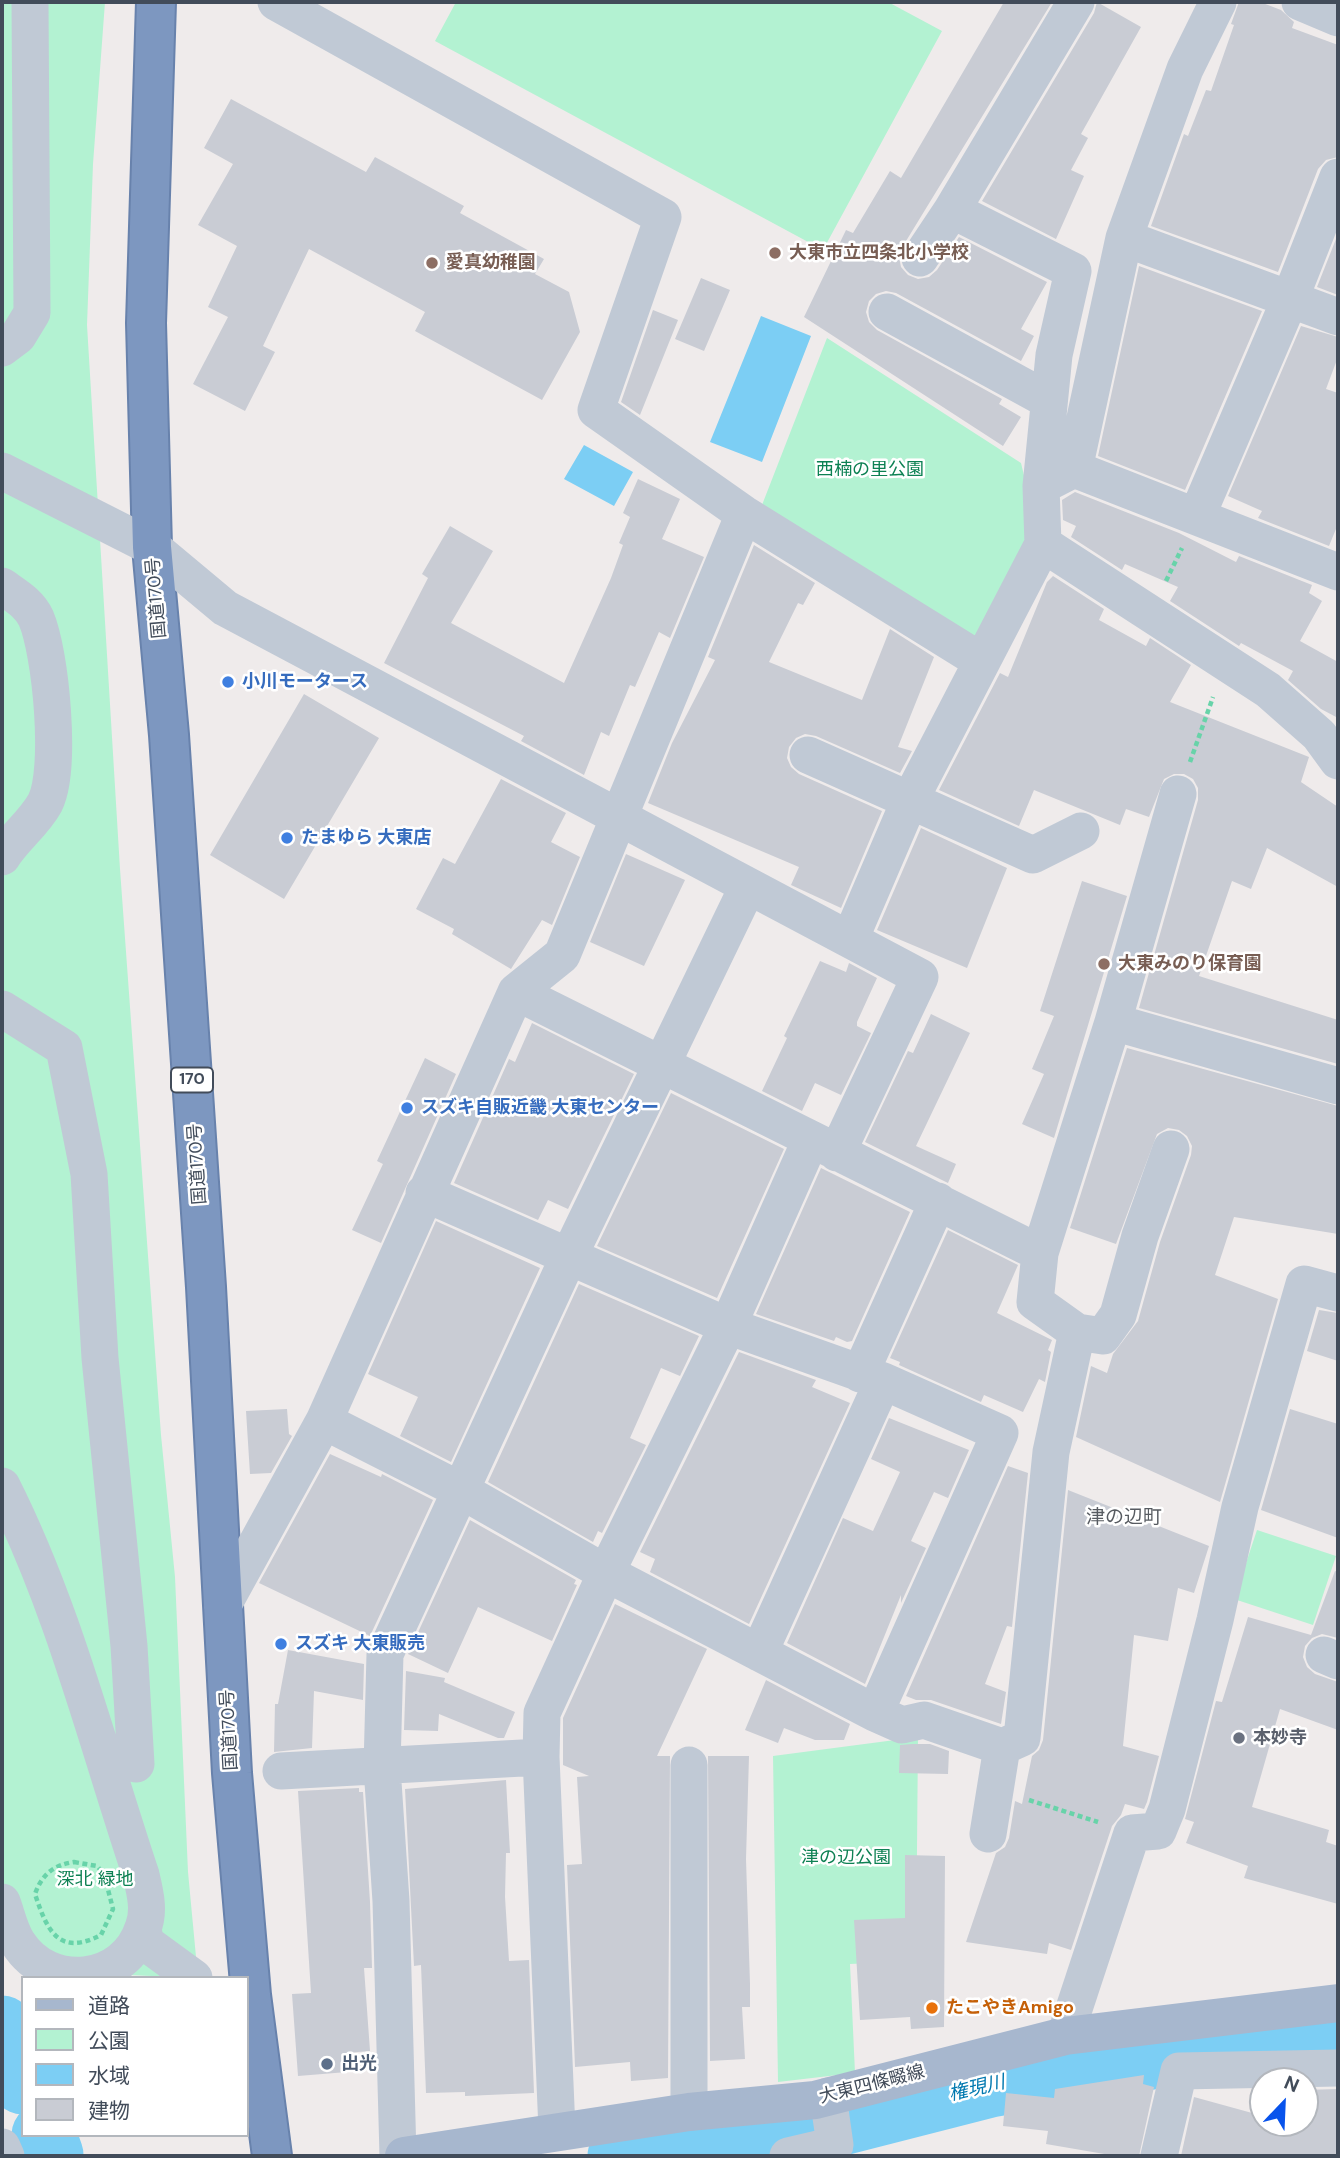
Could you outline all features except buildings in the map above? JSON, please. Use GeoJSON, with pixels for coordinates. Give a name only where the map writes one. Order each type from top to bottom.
{"type":"FeatureCollection","features":[{"type":"Feature","properties":{"kind":"highway","name":"国道170号"},"geometry":{"type":"LineString","coordinates":[[156,2],[146,323],[152,547],[172,776],[232,1773],[248,1976]]}},
{"type":"Feature","properties":{"kind":"highway","name":"国道170号"},"geometry":{"type":"LineString","coordinates":[[249,1995],[272,2156]]}},
{"type":"Feature","properties":{"kind":"main road","name":"大東四條畷線"},"geometry":{"type":"LineString","coordinates":[[404,2156],[483,2148],[556,2130],[689,2112],[828,2098],[1065,2036],[1196,2022],[1338,2002]]}},
{"type":"Feature","properties":{"kind":"street"},"geometry":{"type":"LineString","coordinates":[[2,348],[19,336],[32,313],[30,2]]}},
{"type":"Feature","properties":{"kind":"street"},"geometry":{"type":"LineString","coordinates":[[276,2],[663,218],[596,410],[744,514],[981,661]]}},
{"type":"Feature","properties":{"kind":"street"},"geometry":{"type":"LineString","coordinates":[[920,258],[952,210],[1076,2]]}},
{"type":"Feature","properties":{"kind":"street"},"geometry":{"type":"LineString","coordinates":[[1074,469],[1124,238],[1185,69],[1218,2]]}},
{"type":"Feature","properties":{"kind":"street"},"geometry":{"type":"LineString","coordinates":[[1300,2],[1338,18]]}},
{"type":"Feature","properties":{"kind":"street"},"geometry":{"type":"LineString","coordinates":[[1197,516],[1290,299],[1338,177]]}},
{"type":"Feature","properties":{"kind":"street"},"geometry":{"type":"LineString","coordinates":[[851,937],[909,802],[1043,544],[1041,486],[1048,400],[1073,271],[952,210]]}},
{"type":"Feature","properties":{"kind":"street"},"geometry":{"type":"LineString","coordinates":[[1124,238],[1338,317]]}},
{"type":"Feature","properties":{"kind":"street"},"geometry":{"type":"LineString","coordinates":[[887,312],[1048,400]]}},
{"type":"Feature","properties":{"kind":"street"},"geometry":{"type":"LineString","coordinates":[[1041,486],[1074,469],[1338,572]]}},
{"type":"Feature","properties":{"kind":"street"},"geometry":{"type":"LineString","coordinates":[[2,471],[152,547],[225,608],[748,886],[851,937],[920,977],[824,1146],[728,1326],[606,1573],[542,1713],[541,1757],[556,2130]]}},
{"type":"Feature","properties":{"kind":"street"},"geometry":{"type":"LineString","coordinates":[[223,1605],[324,1421],[424,1192],[516,992],[562,955],[744,514]]}},
{"type":"Feature","properties":{"kind":"street"},"geometry":{"type":"LineString","coordinates":[[1043,544],[1268,690],[1319,736],[1338,761]]}},
{"type":"Feature","properties":{"kind":"street"},"geometry":{"type":"LineString","coordinates":[[2,586],[27,603],[36,618],[43,642],[55,751],[51,783],[45,803],[2,857]]}},
{"type":"Feature","properties":{"kind":"street"},"geometry":{"type":"LineString","coordinates":[[808,755],[1033,855],[1081,831]]}},
{"type":"Feature","properties":{"kind":"street"},"geometry":{"type":"LineString","coordinates":[[1171,1149],[1140,1236],[1118,1315],[1103,1336],[1077,1332],[1035,1302],[1040,1253],[1113,1022],[1178,794]]}},
{"type":"Feature","properties":{"kind":"street"},"geometry":{"type":"LineString","coordinates":[[398,2156],[391,1901],[382,1767],[385,1654],[569,1256],[748,886]]}},
{"type":"Feature","properties":{"kind":"street"},"geometry":{"type":"LineString","coordinates":[[516,992],[1040,1253]]}},
{"type":"Feature","properties":{"kind":"street"},"geometry":{"type":"LineString","coordinates":[[2,1009],[29,1029],[64,1048],[89,1174],[100,1358],[129,1646],[136,1764]]}},
{"type":"Feature","properties":{"kind":"street"},"geometry":{"type":"LineString","coordinates":[[1113,1022],[1338,1086]]}},
{"type":"Feature","properties":{"kind":"street"},"geometry":{"type":"LineString","coordinates":[[424,1192],[728,1326],[871,1378],[1051,1452]]}},
{"type":"Feature","properties":{"kind":"street"},"geometry":{"type":"LineString","coordinates":[[759,1653],[871,1378],[938,1201]]}},
{"type":"Feature","properties":{"kind":"street"},"geometry":{"type":"LineString","coordinates":[[1065,2036],[1132,1833],[1158,1831],[1167,1809],[1240,1507],[1321,1289]]}},
{"type":"Feature","properties":{"kind":"street"},"geometry":{"type":"LineString","coordinates":[[324,1421],[462,1491],[606,1573],[875,1713],[902,1725],[924,1720],[1002,1747],[1022,1738],[1051,1452],[1077,1332]]}},
{"type":"Feature","properties":{"kind":"street"},"geometry":{"type":"LineString","coordinates":[[875,1713],[1000,1433]]}},
{"type":"Feature","properties":{"kind":"street"},"geometry":{"type":"LineString","coordinates":[[2,1486],[36,1556],[58,1615],[141,1875],[146,1899],[143,1930],[146,1943],[191,1976]]}},
{"type":"Feature","properties":{"kind":"street"},"geometry":{"type":"LineString","coordinates":[[988,1834],[1002,1747]]}},
{"type":"Feature","properties":{"kind":"street"},"geometry":{"type":"LineString","coordinates":[[281,1771],[541,1757]]}},
{"type":"Feature","properties":{"kind":"street"},"geometry":{"type":"LineString","coordinates":[[689,1765],[689,2112]]}},
{"type":"Feature","properties":{"kind":"street"},"geometry":{"type":"LineString","coordinates":[[2,1902],[17,1942],[38,1964],[63,1975],[74,1976]]}},
{"type":"Feature","properties":{"kind":"street"},"geometry":{"type":"LineString","coordinates":[[90,1976],[105,1972],[123,1960],[143,1930]]}},
{"type":"Feature","properties":{"kind":"street"},"geometry":{"type":"LineString","coordinates":[[1159,2156],[1196,2072],[1196,2022]]}},
{"type":"Feature","properties":{"kind":"street"},"geometry":{"type":"LineString","coordinates":[[1196,2072],[1338,2068]]}},
{"type":"Feature","properties":{"kind":"street"},"geometry":{"type":"LineString","coordinates":[[788,2156],[835,2145],[828,2098]]}},
{"type":"Feature","properties":{"kind":"street"},"geometry":{"type":"LineString","coordinates":[[2,2147],[6,2156]]}},
{"type":"Feature","properties":{"kind":"path"},"geometry":{"type":"LineString","coordinates":[[1151,614],[1197,516]]}},
{"type":"Feature","properties":{"kind":"path"},"geometry":{"type":"LineString","coordinates":[[1178,794],[1225,664]]}},
{"type":"Feature","properties":{"kind":"path"},"geometry":{"type":"LineString","coordinates":[[995,1789],[1132,1833]]}},
{"type":"Feature","properties":{"kind":"path"},"geometry":{"type":"LineString","coordinates":[[74,1862],[97,1866],[104,1874],[113,1909],[106,1929],[101,1935],[80,1944],[66,1942],[47,1927],[35,1894],[40,1881],[61,1864],[74,1862]]}},
{"type":"Feature","properties":{"kind":"green space","name":"深北 緑地"},"geometry":{"type":"Polygon","coordinates":[[[2,2],[105,2],[93,164],[87,325],[120,869],[161,1435],[175,1577],[188,1872],[198,1976],[128,1975],[2,1944],[2,2]]]}},
{"type":"Feature","properties":{"kind":"green space"},"geometry":{"type":"Polygon","coordinates":[[[456,2],[888,2],[942,31],[823,250],[435,41],[456,2]]]}},
{"type":"Feature","properties":{"kind":"green space","name":"西楠の里公園"},"geometry":{"type":"Polygon","coordinates":[[[827,338],[1021,463],[1029,496],[1031,550],[991,632],[970,637],[762,505],[827,338]]]}},
{"type":"Feature","properties":{"kind":"green space"},"geometry":{"type":"Polygon","coordinates":[[[1257,1530],[1336,1556],[1313,1625],[1234,1599],[1257,1530]]]}},
{"type":"Feature","properties":{"kind":"green space","name":"津の辺公園"},"geometry":{"type":"Polygon","coordinates":[[[918,1737],[916,1961],[850,1964],[855,2073],[778,2082],[773,1756],[918,1737]]]}},
{"type":"Feature","properties":{"kind":"water"},"geometry":{"type":"Polygon","coordinates":[[[761,316],[811,336],[762,462],[710,442],[761,316]]]}},
{"type":"Feature","properties":{"kind":"water"},"geometry":{"type":"Polygon","coordinates":[[[584,445],[633,472],[614,506],[564,479],[584,445]]]}},
{"type":"Feature","properties":{"kind":"waterway","name":"権現川"},"geometry":{"type":"LineString","coordinates":[[2,2028],[21,2077]]}},
{"type":"Feature","properties":{"kind":"waterway","name":"権現川"},"geometry":{"type":"LineString","coordinates":[[620,2156],[822,2128],[990,2085],[1175,2053],[1338,2041]]}},
{"type":"Feature","properties":{"kind":"waterway","name":"権現川"},"geometry":{"type":"LineString","coordinates":[[45,2137],[51,2155]]}},
{"type":"Feature","properties":{"kind":"place","name":"大東市立四条北小学校"},"geometry":{"type":"Point","coordinates":[775,253]}},
{"type":"Feature","properties":{"kind":"place","name":"愛真幼稚園"},"geometry":{"type":"Point","coordinates":[432,263]}},
{"type":"Feature","properties":{"kind":"place","name":"小川モータース"},"geometry":{"type":"Point","coordinates":[228,682]}},
{"type":"Feature","properties":{"kind":"place","name":"たまゆら 大東店"},"geometry":{"type":"Point","coordinates":[287,838]}},
{"type":"Feature","properties":{"kind":"place","name":"大東みのり保育園"},"geometry":{"type":"Point","coordinates":[1104,964]}},
{"type":"Feature","properties":{"kind":"place","name":"スズキ自販近畿 大東センター"},"geometry":{"type":"Point","coordinates":[407,1108]}},
{"type":"Feature","properties":{"kind":"place","name":"スズキ 大東販売"},"geometry":{"type":"Point","coordinates":[281,1644]}},
{"type":"Feature","properties":{"kind":"place","name":"本妙寺"},"geometry":{"type":"Point","coordinates":[1239,1738]}},
{"type":"Feature","properties":{"kind":"place","name":"たこやきAmigo"},"geometry":{"type":"Point","coordinates":[932,2008]}},
{"type":"Feature","properties":{"kind":"place","name":"出光"},"geometry":{"type":"Point","coordinates":[327,2064]}},
{"type":"Feature","properties":{"kind":"district","name":"津の辺町"},"geometry":{"type":"Point","coordinates":[1124,1518]}}]}
